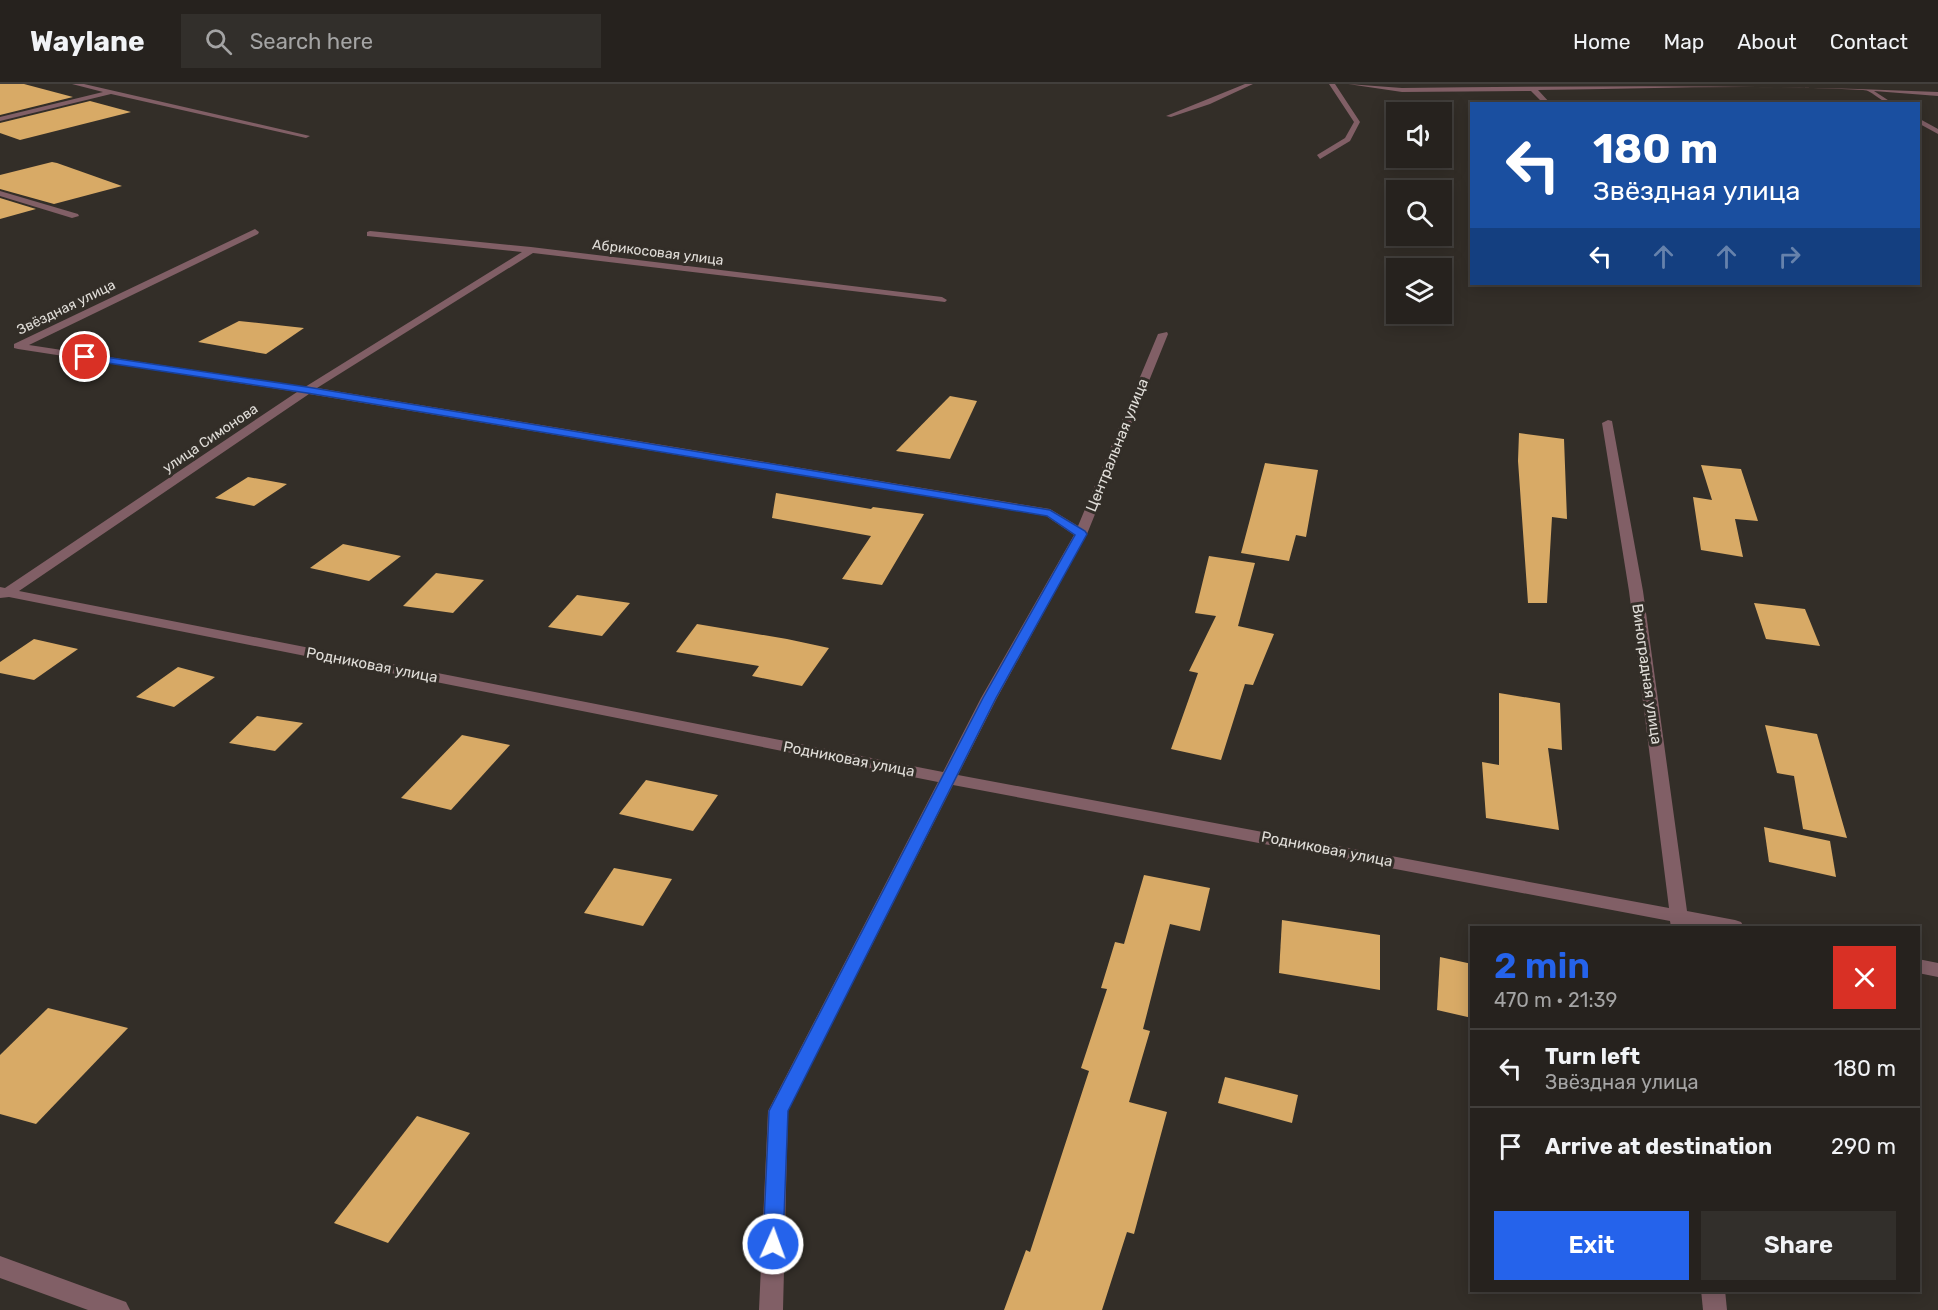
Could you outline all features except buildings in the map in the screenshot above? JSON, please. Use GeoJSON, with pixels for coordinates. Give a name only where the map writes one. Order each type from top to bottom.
{"type":"FeatureCollection","features":[{"type":"Feature","properties":{"kind":"street"},"geometry":{"type":"LineString","coordinates":[[75,84],[306,136]]}},
{"type":"Feature","properties":{"kind":"street"},"geometry":{"type":"LineString","coordinates":[[1170,116],[1209,103],[1250,84]]}},
{"type":"Feature","properties":{"kind":"street"},"geometry":{"type":"LineString","coordinates":[[1320,157],[1345,142],[1355,132],[1357,122],[1332,84]]}},
{"type":"Feature","properties":{"kind":"street"},"geometry":{"type":"LineString","coordinates":[[1351,84],[1402,90],[1768,85],[1864,88],[1938,94]]}},
{"type":"Feature","properties":{"kind":"street"},"geometry":{"type":"LineString","coordinates":[[1864,88],[1888,102]]}},
{"type":"Feature","properties":{"kind":"street"},"geometry":{"type":"LineString","coordinates":[[1533,89],[1546,102]]}},
{"type":"Feature","properties":{"kind":"street"},"geometry":{"type":"LineString","coordinates":[[0,119],[111,92]]}},
{"type":"Feature","properties":{"kind":"street"},"geometry":{"type":"LineString","coordinates":[[1920,121],[1938,132]]}},
{"type":"Feature","properties":{"kind":"street"},"geometry":{"type":"LineString","coordinates":[[0,193],[75,216]]}},
{"type":"Feature","properties":{"kind":"street","name":"Звёздная улица"},"geometry":{"type":"LineString","coordinates":[[255,232],[18,346],[307,390],[1050,513],[1081,534]]}},
{"type":"Feature","properties":{"kind":"street","name":"Абрикосовая улица"},"geometry":{"type":"LineString","coordinates":[[370,234],[531,250],[942,300]]}},
{"type":"Feature","properties":{"kind":"street","name":"улица Симонова"},"geometry":{"type":"LineString","coordinates":[[2,593],[307,390],[531,250]]}},
{"type":"Feature","properties":{"kind":"street","name":"Центральная улица"},"geometry":{"type":"LineString","coordinates":[[771,1310],[778,1111],[950,779],[989,698],[1081,534],[1163,334]]}},
{"type":"Feature","properties":{"kind":"street","name":"Виноградная улица"},"geometry":{"type":"LineString","coordinates":[[1608,423],[1636,591],[1679,921]]}},
{"type":"Feature","properties":{"kind":"street","name":"Родниковая улица"},"geometry":{"type":"LineString","coordinates":[[2,593],[1679,921],[1726,926]]}},
{"type":"Feature","properties":{"kind":"street"},"geometry":{"type":"LineString","coordinates":[[1920,966],[1938,970]]}},
{"type":"Feature","properties":{"kind":"street"},"geometry":{"type":"LineString","coordinates":[[0,1267],[117,1310]]}},
{"type":"Feature","properties":{"kind":"street"},"geometry":{"type":"LineString","coordinates":[[1713,1292],[1715,1310]]}},
{"type":"Feature","properties":{"kind":"route"},"geometry":{"type":"LineString","coordinates":[[85,357],[307,390],[1050,513],[1081,534],[989,698],[950,779],[778,1111],[773,1244]]}}]}
